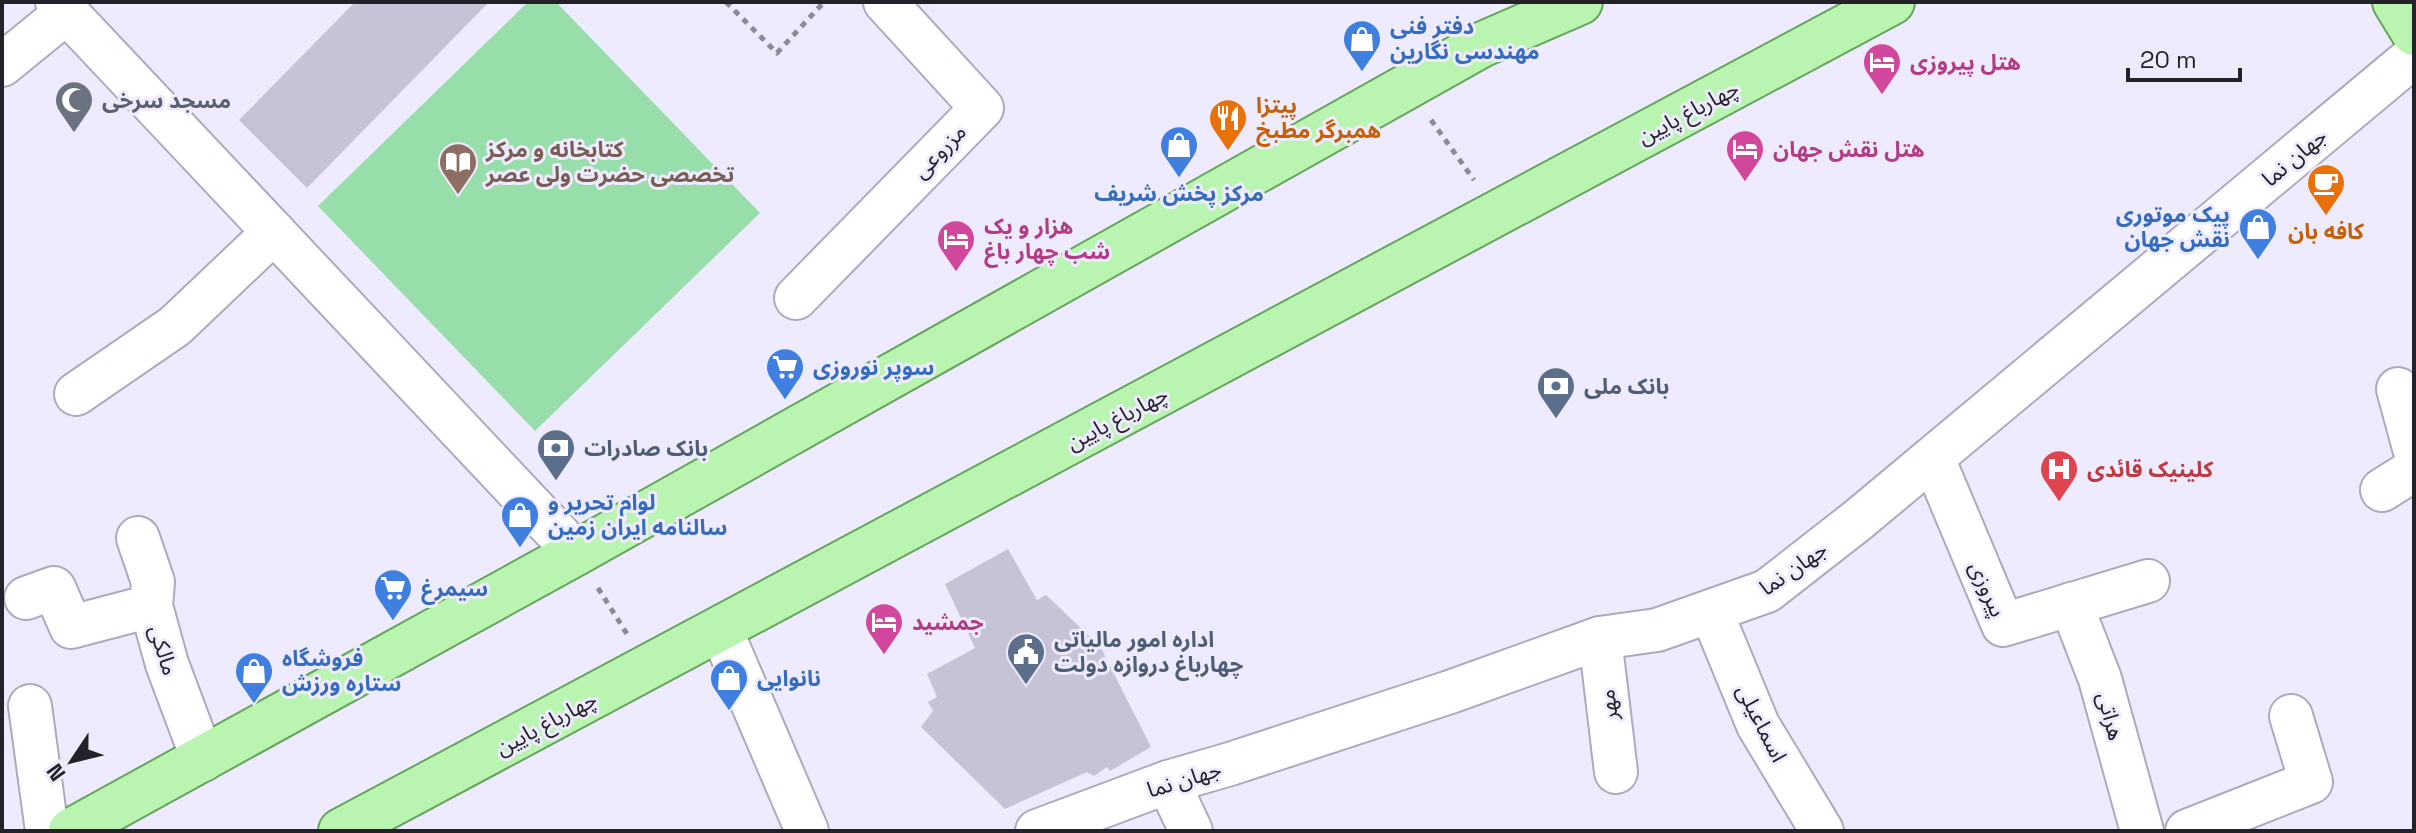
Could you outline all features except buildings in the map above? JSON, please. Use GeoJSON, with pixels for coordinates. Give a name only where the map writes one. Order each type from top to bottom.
{"type":"FeatureCollection","features":[{"type":"Feature","properties":{"kind":"main road"},"geometry":{"type":"LineString","coordinates":[[71,831],[576,553],[1481,45],[1533,12],[1580,2]]}},
{"type":"Feature","properties":{"kind":"main road","name":"چهارباغ پایین"},"geometry":{"type":"LineString","coordinates":[[341,831],[1497,214],[1856,14],[1892,2]]}},
{"type":"Feature","properties":{"kind":"main road"},"geometry":{"type":"LineString","coordinates":[[2395,2],[2414,33]]}},
{"type":"Feature","properties":{"kind":"street","name":"مزروعی"},"geometry":{"type":"LineString","coordinates":[[796,298],[982,108],[885,2]]}},
{"type":"Feature","properties":{"kind":"street"},"geometry":{"type":"LineString","coordinates":[[3,61],[62,7],[576,553]]}},
{"type":"Feature","properties":{"kind":"street","name":"جهان نما"},"geometry":{"type":"LineString","coordinates":[[1037,831],[1168,782],[1450,692],[1600,638],[1657,630],[1767,591],[1933,458],[2414,56]]}},
{"type":"Feature","properties":{"kind":"street"},"geometry":{"type":"LineString","coordinates":[[76,394],[175,326],[274,232]]}},
{"type":"Feature","properties":{"kind":"street"},"geometry":{"type":"LineString","coordinates":[[2398,389],[2414,448]]}},
{"type":"Feature","properties":{"kind":"street","name":"پیروزی"},"geometry":{"type":"LineString","coordinates":[[1933,458],[2003,625],[2148,581]]}},
{"type":"Feature","properties":{"kind":"street","name":"مالکی"},"geometry":{"type":"LineString","coordinates":[[138,538],[153,582],[151,606],[167,664],[203,760]]}},
{"type":"Feature","properties":{"kind":"street"},"geometry":{"type":"LineString","coordinates":[[26,598],[54,588],[71,627],[151,606]]}},
{"type":"Feature","properties":{"kind":"street","name":"هراتی"},"geometry":{"type":"LineString","coordinates":[[2071,604],[2100,679],[2142,831]]}},
{"type":"Feature","properties":{"kind":"street","name":"اسماعیلی"},"geometry":{"type":"LineString","coordinates":[[1711,611],[1758,725],[1822,831]]}},
{"type":"Feature","properties":{"kind":"street"},"geometry":{"type":"LineString","coordinates":[[721,630],[807,831]]}},
{"type":"Feature","properties":{"kind":"street","name":"مهر"},"geometry":{"type":"LineString","coordinates":[[1600,638],[1616,772]]}},
{"type":"Feature","properties":{"kind":"street"},"geometry":{"type":"LineString","coordinates":[[30,706],[47,831]]}},
{"type":"Feature","properties":{"kind":"street"},"geometry":{"type":"LineString","coordinates":[[2187,831],[2242,821],[2311,782],[2291,716]]}},
{"type":"Feature","properties":{"kind":"street"},"geometry":{"type":"LineString","coordinates":[[1168,782],[1191,831]]}},
{"type":"Feature","properties":{"kind":"path"},"geometry":{"type":"LineString","coordinates":[[726,2],[777,53],[824,2]]}},
{"type":"Feature","properties":{"kind":"path"},"geometry":{"type":"LineString","coordinates":[[1407,86],[1497,214]]}},
{"type":"Feature","properties":{"kind":"path"},"geometry":{"type":"LineString","coordinates":[[576,553],[648,668]]}},
{"type":"Feature","properties":{"kind":"green space"},"geometry":{"type":"Polygon","coordinates":[[[528,2],[556,2],[760,213],[535,431],[318,206],[528,2]]]}},
{"type":"Feature","properties":{"kind":"place","name":"دفتر فنی مهندسی نگارین"},"geometry":{"type":"Point","coordinates":[1362,73]}},
{"type":"Feature","properties":{"kind":"place","name":"هتل پیروزی"},"geometry":{"type":"Point","coordinates":[1882,96]}},
{"type":"Feature","properties":{"kind":"place","name":"مسجد سرخی"},"geometry":{"type":"Point","coordinates":[74,134]}},
{"type":"Feature","properties":{"kind":"place","name":"پیتزا همبرگر مطبخ"},"geometry":{"type":"Point","coordinates":[1228,152]}},
{"type":"Feature","properties":{"kind":"place","name":"مرکز پخش شریف"},"geometry":{"type":"Point","coordinates":[1179,179]}},
{"type":"Feature","properties":{"kind":"place","name":"هتل نقش جهان"},"geometry":{"type":"Point","coordinates":[1745,183]}},
{"type":"Feature","properties":{"kind":"place","name":"کتابخانه و مرکز تخصصی حضرت ولی عصر"},"geometry":{"type":"Point","coordinates":[458,196]}},
{"type":"Feature","properties":{"kind":"place","name":"کافه بان"},"geometry":{"type":"Point","coordinates":[2326,217]}},
{"type":"Feature","properties":{"kind":"place","name":"پیک موتوری نقش جهان"},"geometry":{"type":"Point","coordinates":[2258,261]}},
{"type":"Feature","properties":{"kind":"place","name":"هزار و یک شب چهار باغ"},"geometry":{"type":"Point","coordinates":[956,273]}},
{"type":"Feature","properties":{"kind":"place","name":"سوپر نوروزی"},"geometry":{"type":"Point","coordinates":[785,401]}},
{"type":"Feature","properties":{"kind":"place","name":"بانک ملی"},"geometry":{"type":"Point","coordinates":[1556,420]}},
{"type":"Feature","properties":{"kind":"place","name":"بانک صادرات"},"geometry":{"type":"Point","coordinates":[556,482]}},
{"type":"Feature","properties":{"kind":"place","name":"کلینیک قائدی"},"geometry":{"type":"Point","coordinates":[2059,503]}},
{"type":"Feature","properties":{"kind":"place","name":"لوام تحریر و سالنامه ایران زمین"},"geometry":{"type":"Point","coordinates":[520,549]}},
{"type":"Feature","properties":{"kind":"place","name":"سیمرغ"},"geometry":{"type":"Point","coordinates":[393,622]}},
{"type":"Feature","properties":{"kind":"place","name":"جمشيد"},"geometry":{"type":"Point","coordinates":[884,656]}},
{"type":"Feature","properties":{"kind":"place","name":"اداره امور مالیاتی چهارباغ دروازه دولت"},"geometry":{"type":"Point","coordinates":[1026,686]}},
{"type":"Feature","properties":{"kind":"place","name":"فروشگاه ستاره ورزش"},"geometry":{"type":"Point","coordinates":[254,705]}},
{"type":"Feature","properties":{"kind":"place","name":"نانوایی"},"geometry":{"type":"Point","coordinates":[729,712]}}]}
